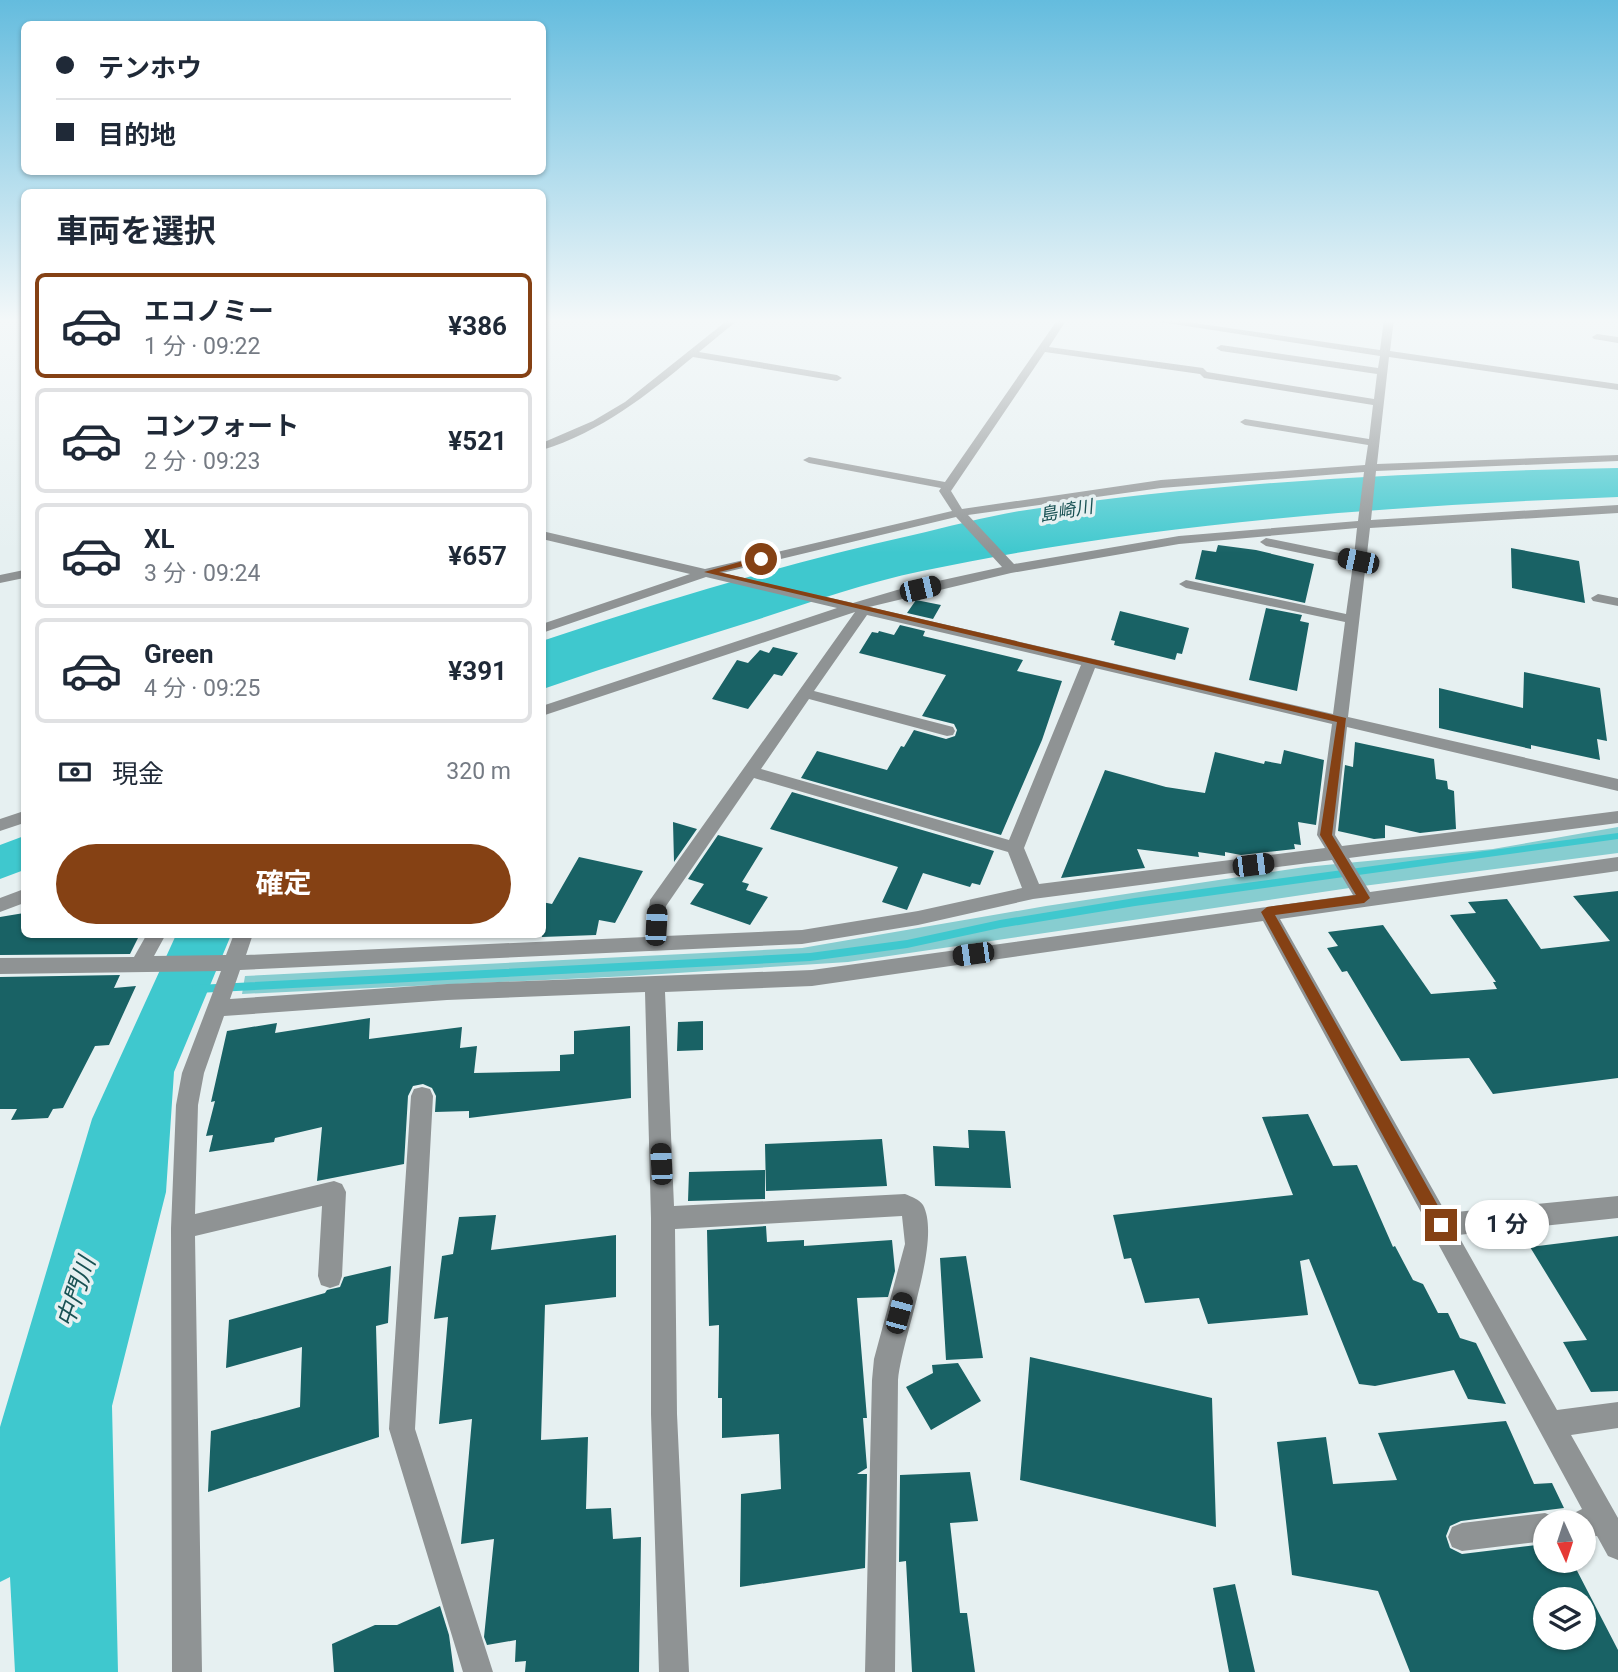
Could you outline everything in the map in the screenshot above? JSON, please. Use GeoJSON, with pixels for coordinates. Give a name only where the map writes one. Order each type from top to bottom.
{"type":"FeatureCollection","features":[{"type":"Feature","properties":{"kind":"street"},"geometry":{"type":"LineString","coordinates":[[546,445],[597,423],[638,397]]}},
{"type":"Feature","properties":{"kind":"street"},"geometry":{"type":"LineString","coordinates":[[1008,566],[962,516],[945,491],[1010,397]]}},
{"type":"Feature","properties":{"kind":"street"},"geometry":{"type":"LineString","coordinates":[[1345,397],[1380,403]]}},
{"type":"Feature","properties":{"kind":"street"},"geometry":{"type":"LineString","coordinates":[[1364,898],[1335,854],[1326,835],[1342,720],[1358,561],[1381,397]]}},
{"type":"Feature","properties":{"kind":"street"},"geometry":{"type":"LineString","coordinates":[[1245,422],[1375,443]]}},
{"type":"Feature","properties":{"kind":"street"},"geometry":{"type":"LineString","coordinates":[[546,628],[708,572],[962,516],[1161,484],[1618,458]]}},
{"type":"Feature","properties":{"kind":"street"},"geometry":{"type":"LineString","coordinates":[[809,460],[949,485]]}},
{"type":"Feature","properties":{"kind":"street"},"geometry":{"type":"LineString","coordinates":[[546,710],[897,594],[1008,566],[1179,540],[1283,529],[1618,509]]}},
{"type":"Feature","properties":{"kind":"street"},"geometry":{"type":"LineString","coordinates":[[546,536],[1618,785]]}},
{"type":"Feature","properties":{"kind":"street"},"geometry":{"type":"LineString","coordinates":[[1266,542],[1358,561]]}},
{"type":"Feature","properties":{"kind":"street"},"geometry":{"type":"LineString","coordinates":[[1,582],[21,575]]}},
{"type":"Feature","properties":{"kind":"street"},"geometry":{"type":"LineString","coordinates":[[1186,584],[1351,619]]}},
{"type":"Feature","properties":{"kind":"street"},"geometry":{"type":"LineString","coordinates":[[1598,598],[1618,602]]}},
{"type":"Feature","properties":{"kind":"street"},"geometry":{"type":"LineString","coordinates":[[655,945],[657,905],[806,694],[859,608]]}},
{"type":"Feature","properties":{"kind":"street"},"geometry":{"type":"LineString","coordinates":[[1033,892],[1015,848],[1090,662]]}},
{"type":"Feature","properties":{"kind":"street"},"geometry":{"type":"LineString","coordinates":[[806,694],[947,730]]}},
{"type":"Feature","properties":{"kind":"street"},"geometry":{"type":"LineString","coordinates":[[751,772],[1015,848]]}},
{"type":"Feature","properties":{"kind":"street"},"geometry":{"type":"LineString","coordinates":[[0,966],[228,963],[802,937],[863,929],[958,911],[1033,892],[1618,817]]}},
{"type":"Feature","properties":{"kind":"street"},"geometry":{"type":"LineString","coordinates":[[0,825],[21,818]]}},
{"type":"Feature","properties":{"kind":"street"},"geometry":{"type":"LineString","coordinates":[[218,1008],[447,992],[812,978],[1618,864]]}},
{"type":"Feature","properties":{"kind":"street"},"geometry":{"type":"LineString","coordinates":[[0,905],[21,896]]}},
{"type":"Feature","properties":{"kind":"street"},"geometry":{"type":"LineString","coordinates":[[1267,912],[1551,1424],[1589,1510]]}},
{"type":"Feature","properties":{"kind":"street"},"geometry":{"type":"LineString","coordinates":[[147,964],[156,938]]}},
{"type":"Feature","properties":{"kind":"street"},"geometry":{"type":"LineString","coordinates":[[187,1672],[183,1228],[187,1105],[193,1073],[218,1008],[228,963],[242,938]]}},
{"type":"Feature","properties":{"kind":"street"},"geometry":{"type":"LineString","coordinates":[[655,984],[663,1218],[664,1414],[674,1672]]}},
{"type":"Feature","properties":{"kind":"street"},"geometry":{"type":"LineString","coordinates":[[422,1096],[402,1429],[478,1672]]}},
{"type":"Feature","properties":{"kind":"street"},"geometry":{"type":"LineString","coordinates":[[183,1228],[334,1192],[330,1276]]}},
{"type":"Feature","properties":{"kind":"street"},"geometry":{"type":"LineString","coordinates":[[663,1218],[905,1205],[913,1210],[917,1244],[887,1359],[880,1672]]}},
{"type":"Feature","properties":{"kind":"street"},"geometry":{"type":"LineString","coordinates":[[1441,1225],[1618,1207]]}},
{"type":"Feature","properties":{"kind":"street"},"geometry":{"type":"LineString","coordinates":[[1551,1424],[1618,1415]]}},
{"type":"Feature","properties":{"kind":"street"},"geometry":{"type":"LineString","coordinates":[[1596,1524],[1618,1546]]}},
{"type":"Feature","properties":{"kind":"street"},"geometry":{"type":"LineString","coordinates":[[1462,1537],[1533,1528]]}},
{"type":"Feature","properties":{"kind":"shaded area"},"geometry":{"type":"Polygon","coordinates":[[[1618,827],[1618,853],[1363,886],[848,962],[630,976],[242,994],[245,976],[802,948],[1046,906],[1305,867],[1493,849],[1618,827]]]}},
{"type":"Feature","properties":{"kind":"water","name":"島崎川"},"geometry":{"type":"Polygon","coordinates":[[[1618,468],[1618,497],[1268,519],[1095,540],[1008,554],[879,581],[546,688],[546,640],[773,570],[993,516],[1094,501],[1243,485],[1468,472],[1618,468]]]}},
{"type":"Feature","properties":{"kind":"water"},"geometry":{"type":"Polygon","coordinates":[[[21,837],[21,871],[0,879],[0,845],[21,837]]]}},
{"type":"Feature","properties":{"kind":"water","name":"中門川"},"geometry":{"type":"Polygon","coordinates":[[[175,938],[230,938],[174,1072],[166,1192],[112,1406],[118,1672],[15,1672],[10,1577],[0,1582],[0,1427],[92,1119],[175,938]]]}},
{"type":"Feature","properties":{"kind":"building"},"geometry":{"type":"Polygon","coordinates":[[[1218,545],[1256,550],[1314,564],[1305,603],[1195,579],[1202,550],[1216,552],[1218,545]]]}},
{"type":"Feature","properties":{"kind":"building"},"geometry":{"type":"Polygon","coordinates":[[[1511,548],[1579,561],[1585,603],[1512,588],[1511,548]]]}},
{"type":"Feature","properties":{"kind":"building"},"geometry":{"type":"Polygon","coordinates":[[[916,600],[941,605],[933,619],[907,613],[916,600]]]}},
{"type":"Feature","properties":{"kind":"building"},"geometry":{"type":"Polygon","coordinates":[[[1266,608],[1302,615],[1300,621],[1309,623],[1297,691],[1249,680],[1266,608]]]}},
{"type":"Feature","properties":{"kind":"building"},"geometry":{"type":"Polygon","coordinates":[[[1120,611],[1189,628],[1182,654],[1177,653],[1175,660],[1114,645],[1115,641],[1111,640],[1120,611]]]}},
{"type":"Feature","properties":{"kind":"building"},"geometry":{"type":"Polygon","coordinates":[[[900,625],[925,631],[923,636],[1023,660],[1017,671],[1062,681],[1042,740],[1001,835],[801,778],[817,751],[887,770],[914,730],[946,739],[955,736],[957,730],[954,724],[922,716],[946,675],[859,653],[872,632],[894,635],[900,625]]]}},
{"type":"Feature","properties":{"kind":"building"},"geometry":{"type":"Polygon","coordinates":[[[773,647],[798,653],[782,676],[774,674],[748,709],[712,699],[737,660],[748,663],[760,650],[769,653],[773,647]]]}},
{"type":"Feature","properties":{"kind":"building"},"geometry":{"type":"Polygon","coordinates":[[[1524,672],[1600,688],[1607,741],[1597,739],[1600,760],[1531,745],[1531,749],[1439,728],[1439,688],[1523,708],[1524,672]]]}},
{"type":"Feature","properties":{"kind":"building"},"geometry":{"type":"Polygon","coordinates":[[[1355,742],[1434,759],[1436,779],[1447,781],[1448,789],[1454,791],[1456,829],[1420,833],[1385,825],[1385,838],[1374,839],[1338,831],[1345,765],[1353,767],[1355,742]]]}},
{"type":"Feature","properties":{"kind":"building"},"geometry":{"type":"Polygon","coordinates":[[[1284,750],[1324,760],[1316,825],[1298,822],[1301,845],[1294,844],[1295,849],[1241,855],[1225,852],[1225,856],[1198,852],[1199,857],[1137,849],[1145,868],[1061,878],[1105,770],[1166,787],[1205,793],[1215,752],[1264,764],[1265,761],[1281,764],[1284,750]]]}},
{"type":"Feature","properties":{"kind":"building"},"geometry":{"type":"Polygon","coordinates":[[[792,792],[994,851],[980,885],[972,883],[970,887],[923,873],[907,910],[882,902],[898,867],[770,829],[792,792]]]}},
{"type":"Feature","properties":{"kind":"building"},"geometry":{"type":"Polygon","coordinates":[[[673,822],[697,829],[674,862],[673,822]]]}},
{"type":"Feature","properties":{"kind":"building"},"geometry":{"type":"Polygon","coordinates":[[[718,835],[763,848],[742,882],[749,884],[746,890],[768,897],[750,925],[690,904],[704,884],[688,879],[718,835]]]}},
{"type":"Feature","properties":{"kind":"building"},"geometry":{"type":"Polygon","coordinates":[[[579,857],[643,871],[615,923],[599,920],[596,935],[546,937],[546,903],[552,904],[579,857]]]}},
{"type":"Feature","properties":{"kind":"building"},"geometry":{"type":"Polygon","coordinates":[[[1618,891],[1618,1078],[1493,1094],[1469,1058],[1401,1061],[1347,971],[1342,972],[1327,948],[1338,946],[1328,932],[1383,925],[1431,994],[1497,989],[1493,982],[1496,982],[1450,915],[1476,913],[1468,902],[1507,899],[1541,949],[1610,941],[1573,896],[1618,891]]]}},
{"type":"Feature","properties":{"kind":"building"},"geometry":{"type":"Polygon","coordinates":[[[21,914],[21,938],[138,938],[130,954],[0,955],[0,917],[21,914]]]}},
{"type":"Feature","properties":{"kind":"building"},"geometry":{"type":"Polygon","coordinates":[[[120,975],[114,988],[136,986],[109,1045],[95,1046],[63,1108],[53,1109],[48,1118],[11,1120],[17,1109],[0,1109],[0,977],[120,975]]]}},
{"type":"Feature","properties":{"kind":"building"},"geometry":{"type":"Polygon","coordinates":[[[370,1018],[369,1039],[462,1027],[460,1048],[477,1046],[474,1073],[560,1071],[560,1055],[574,1054],[574,1031],[630,1026],[631,1098],[469,1118],[469,1111],[435,1112],[436,1096],[432,1088],[423,1084],[413,1086],[408,1096],[404,1164],[317,1181],[322,1127],[275,1138],[274,1142],[209,1152],[213,1135],[206,1136],[215,1101],[211,1102],[227,1031],[277,1023],[275,1033],[370,1018]]]}},
{"type":"Feature","properties":{"kind":"building"},"geometry":{"type":"Polygon","coordinates":[[[703,1021],[703,1050],[677,1051],[678,1022],[703,1021]]]}},
{"type":"Feature","properties":{"kind":"building"},"geometry":{"type":"Polygon","coordinates":[[[1308,1114],[1333,1166],[1357,1165],[1393,1247],[1395,1246],[1413,1280],[1423,1284],[1438,1313],[1448,1313],[1460,1338],[1476,1343],[1506,1404],[1468,1399],[1454,1370],[1375,1386],[1359,1384],[1309,1259],[1300,1261],[1308,1315],[1208,1324],[1199,1298],[1145,1303],[1131,1258],[1124,1259],[1113,1215],[1293,1195],[1262,1117],[1308,1114]]]}},
{"type":"Feature","properties":{"kind":"building"},"geometry":{"type":"Polygon","coordinates":[[[968,1130],[1005,1131],[1011,1188],[935,1186],[933,1146],[969,1148],[968,1130]]]}},
{"type":"Feature","properties":{"kind":"building"},"geometry":{"type":"Polygon","coordinates":[[[882,1139],[887,1186],[766,1191],[765,1144],[882,1139]]]}},
{"type":"Feature","properties":{"kind":"building"},"geometry":{"type":"Polygon","coordinates":[[[765,1170],[765,1199],[688,1201],[689,1172],[765,1170]]]}},
{"type":"Feature","properties":{"kind":"building"},"geometry":{"type":"Polygon","coordinates":[[[496,1215],[491,1250],[616,1235],[616,1297],[545,1305],[541,1440],[588,1437],[586,1509],[611,1508],[613,1539],[641,1537],[639,1672],[525,1672],[526,1661],[515,1662],[516,1640],[487,1645],[484,1637],[494,1539],[461,1544],[472,1419],[439,1424],[448,1317],[434,1319],[442,1256],[453,1254],[459,1217],[496,1215]]]}},
{"type":"Feature","properties":{"kind":"building"},"geometry":{"type":"Polygon","coordinates":[[[766,1226],[767,1242],[804,1240],[804,1246],[892,1240],[895,1271],[888,1297],[857,1298],[867,1418],[863,1418],[867,1468],[857,1474],[867,1474],[865,1568],[740,1587],[741,1494],[781,1489],[779,1434],[722,1438],[722,1398],[718,1398],[719,1325],[709,1326],[707,1230],[766,1226]]]}},
{"type":"Feature","properties":{"kind":"building"},"geometry":{"type":"Polygon","coordinates":[[[1618,1236],[1618,1391],[1591,1392],[1563,1342],[1587,1340],[1530,1247],[1618,1236]]]}},
{"type":"Feature","properties":{"kind":"building"},"geometry":{"type":"Polygon","coordinates":[[[966,1256],[983,1358],[946,1360],[940,1258],[966,1256]]]}},
{"type":"Feature","properties":{"kind":"building"},"geometry":{"type":"Polygon","coordinates":[[[391,1266],[388,1323],[376,1326],[379,1437],[208,1492],[211,1431],[300,1407],[302,1347],[226,1368],[229,1320],[325,1293],[340,1287],[344,1277],[391,1266]]]}},
{"type":"Feature","properties":{"kind":"building"},"geometry":{"type":"Polygon","coordinates":[[[1030,1357],[1212,1398],[1216,1527],[1020,1480],[1030,1357]]]}},
{"type":"Feature","properties":{"kind":"building"},"geometry":{"type":"Polygon","coordinates":[[[958,1363],[981,1401],[931,1430],[906,1387],[933,1373],[932,1365],[958,1363]]]}},
{"type":"Feature","properties":{"kind":"building"},"geometry":{"type":"Polygon","coordinates":[[[1506,1421],[1534,1484],[1552,1483],[1564,1508],[1461,1521],[1450,1526],[1446,1536],[1450,1548],[1462,1554],[1533,1545],[1533,1573],[1578,1573],[1585,1587],[1533,1587],[1533,1650],[1596,1650],[1596,1607],[1618,1650],[1618,1672],[1410,1672],[1378,1591],[1292,1575],[1277,1442],[1326,1437],[1333,1484],[1397,1480],[1378,1433],[1506,1421]]]}},
{"type":"Feature","properties":{"kind":"building"},"geometry":{"type":"Polygon","coordinates":[[[970,1472],[978,1521],[950,1523],[960,1613],[967,1613],[975,1672],[912,1672],[906,1561],[899,1562],[900,1475],[970,1472]]]}},
{"type":"Feature","properties":{"kind":"building"},"geometry":{"type":"Polygon","coordinates":[[[1235,1584],[1255,1672],[1229,1672],[1213,1588],[1235,1584]]]}},
{"type":"Feature","properties":{"kind":"building"},"geometry":{"type":"Polygon","coordinates":[[[440,1606],[449,1635],[454,1672],[334,1672],[332,1644],[375,1625],[397,1625],[440,1606]]]}},
{"type":"Feature","properties":{"kind":"waterway"},"geometry":{"type":"LineString","coordinates":[[197,989],[810,957],[907,944],[1000,924],[1135,902],[1618,836]]}},
{"type":"Feature","properties":{"kind":"route"},"geometry":{"type":"LineString","coordinates":[[761,559],[708,572],[1342,720],[1326,835],[1335,854],[1364,898],[1267,912],[1441,1225]]}}]}
